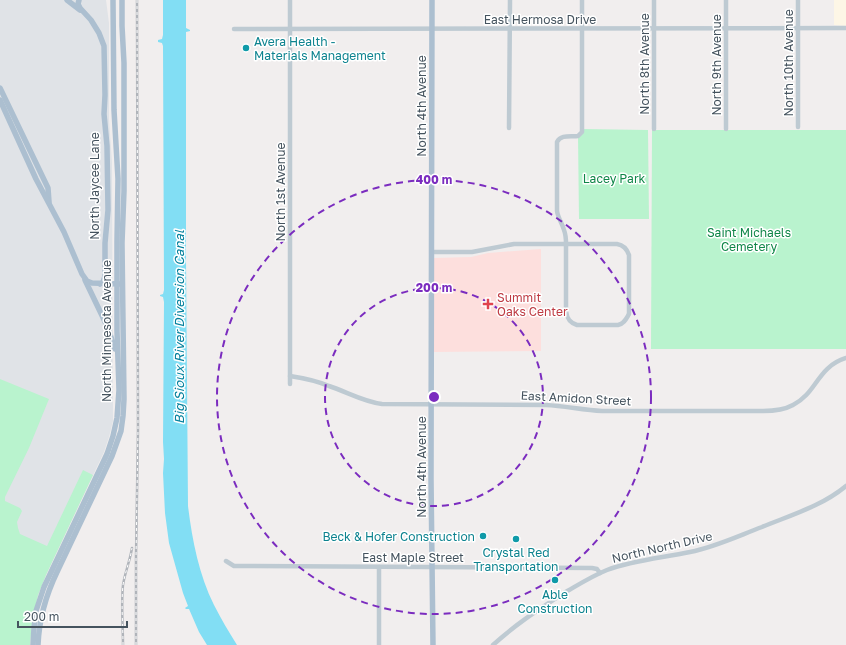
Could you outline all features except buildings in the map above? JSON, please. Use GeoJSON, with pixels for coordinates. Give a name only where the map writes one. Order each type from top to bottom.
{"type":"FeatureCollection","features":[{"type":"Feature","properties":{"kind":"main road"},"geometry":{"type":"LineString","coordinates":[[67,0],[83,13]]}},
{"type":"Feature","properties":{"kind":"main road","name":"North Jaycee Lane"},"geometry":{"type":"LineString","coordinates":[[78,0],[80,8],[91,20],[99,33],[104,46],[104,114],[108,146],[108,210],[105,276],[103,282],[100,284]]}},
{"type":"Feature","properties":{"kind":"main road","name":"North Minnesota Avenue"},"geometry":{"type":"LineString","coordinates":[[38,645],[41,617],[48,591],[109,464],[121,431],[123,416],[124,399],[118,179],[114,110],[113,0]]}},
{"type":"Feature","properties":{"kind":"main road","name":"North Minnesota Avenue"},"geometry":{"type":"LineString","coordinates":[[33,645],[35,616],[38,603],[44,587],[107,454],[113,436],[118,409],[117,331],[120,284],[124,135],[122,0]]}},
{"type":"Feature","properties":{"kind":"main road","name":"North 4th Avenue"},"geometry":{"type":"LineString","coordinates":[[432,0],[433,645]]}},
{"type":"Feature","properties":{"kind":"main road"},"geometry":{"type":"LineString","coordinates":[[0,88],[48,188],[50,205]]}},
{"type":"Feature","properties":{"kind":"main road"},"geometry":{"type":"LineString","coordinates":[[0,100],[36,179],[64,232],[82,274],[111,334],[115,348],[118,370]]}},
{"type":"Feature","properties":{"kind":"main road"},"geometry":{"type":"LineString","coordinates":[[82,274],[88,282],[100,284],[120,284]]}},
{"type":"Feature","properties":{"kind":"street","name":"North 1st Avenue"},"geometry":{"type":"LineString","coordinates":[[290,0],[290,384]]}},
{"type":"Feature","properties":{"kind":"street"},"geometry":{"type":"LineString","coordinates":[[509,128],[510,0]]}},
{"type":"Feature","properties":{"kind":"street"},"geometry":{"type":"LineString","coordinates":[[432,252],[472,252],[514,244],[566,244],[617,244],[621,244],[628,251],[629,255],[629,314],[626,320],[621,325],[577,325],[572,324],[566,315],[566,244],[565,232],[558,217],[557,211],[557,140],[560,137],[578,136],[582,132],[582,0]]}},
{"type":"Feature","properties":{"kind":"street","name":"North 8th Avenue"},"geometry":{"type":"LineString","coordinates":[[654,0],[654,128]]}},
{"type":"Feature","properties":{"kind":"street","name":"North 9th Avenue"},"geometry":{"type":"LineString","coordinates":[[726,0],[726,129]]}},
{"type":"Feature","properties":{"kind":"street","name":"North 10th Avenue"},"geometry":{"type":"LineString","coordinates":[[798,0],[798,127]]}},
{"type":"Feature","properties":{"kind":"street","name":"East Hermosa Drive"},"geometry":{"type":"LineString","coordinates":[[234,29],[846,28]]}},
{"type":"Feature","properties":{"kind":"street","name":"East Amidon Street"},"geometry":{"type":"LineString","coordinates":[[290,376],[323,384],[377,404],[552,405],[583,410],[602,411],[773,411],[788,408],[799,401],[807,395],[826,370],[837,362],[846,358]]}},
{"type":"Feature","properties":{"kind":"street","name":"North North Drive"},"geometry":{"type":"LineString","coordinates":[[493,645],[535,612],[600,573],[626,564],[713,546],[820,503],[846,486]]}},
{"type":"Feature","properties":{"kind":"street","name":"East Maple Street"},"geometry":{"type":"LineString","coordinates":[[226,561],[234,566],[592,568],[597,569],[600,573]]}},
{"type":"Feature","properties":{"kind":"street"},"geometry":{"type":"LineString","coordinates":[[379,567],[379,645]]}},
{"type":"Feature","properties":{"kind":"shaded area"},"geometry":{"type":"Polygon","coordinates":[[[0,0],[106,0],[109,23],[109,120],[112,162],[113,421],[104,452],[38,595],[32,622],[30,645],[0,645],[0,0]]]}},
{"type":"Feature","properties":{"kind":"shaded area"},"geometry":{"type":"Polygon","coordinates":[[[834,0],[846,0],[846,26],[834,25],[834,0]]]}},
{"type":"Feature","properties":{"kind":"shaded area","name":"Summit Oaks Center"},"geometry":{"type":"Polygon","coordinates":[[[541,249],[541,351],[434,352],[434,258],[471,257],[488,253],[541,249]]]}},
{"type":"Feature","properties":{"kind":"green space","name":"Lacey Park"},"geometry":{"type":"Polygon","coordinates":[[[582,129],[648,130],[649,219],[579,219],[578,136],[582,129]]]}},
{"type":"Feature","properties":{"kind":"green space","name":"Saint Michaels Cemetery"},"geometry":{"type":"Polygon","coordinates":[[[652,130],[846,130],[846,349],[651,349],[652,130]]]}},
{"type":"Feature","properties":{"kind":"green space"},"geometry":{"type":"Polygon","coordinates":[[[0,379],[49,399],[29,448],[5,497],[5,501],[20,508],[22,511],[17,522],[20,534],[47,546],[83,470],[93,475],[38,595],[32,622],[30,645],[0,645],[0,379]]]}},
{"type":"Feature","properties":{"kind":"water","name":"Big Sioux River Diversion Canal"},"geometry":{"type":"Polygon","coordinates":[[[163,0],[186,0],[186,28],[190,30],[186,32],[188,506],[194,544],[204,582],[217,610],[237,645],[207,645],[199,632],[189,609],[185,608],[188,606],[169,543],[165,513],[163,473],[164,302],[163,297],[160,296],[163,294],[164,290],[163,46],[162,43],[158,42],[158,40],[162,39],[163,35],[163,0]]]}},
{"type":"Feature","properties":{"kind":"railway"},"geometry":{"type":"LineString","coordinates":[[136,645],[138,430],[137,0]]}},
{"type":"Feature","properties":{"kind":"railway"},"geometry":{"type":"LineString","coordinates":[[123,645],[123,585],[132,548]]}},
{"type":"Feature","properties":{"kind":"place","name":"Avera Health - Materials Management"},"geometry":{"type":"Point","coordinates":[246,48]}},
{"type":"Feature","properties":{"kind":"place","name":"Summit Oaks Center"},"geometry":{"type":"Point","coordinates":[488,304]}},
{"type":"Feature","properties":{"kind":"place","name":"Beck & Hofer Construction"},"geometry":{"type":"Point","coordinates":[483,536]}},
{"type":"Feature","properties":{"kind":"place","name":"Crystal Red Transportation"},"geometry":{"type":"Point","coordinates":[516,539]}},
{"type":"Feature","properties":{"kind":"place","name":"Able Construction"},"geometry":{"type":"Point","coordinates":[555,580]}}]}
